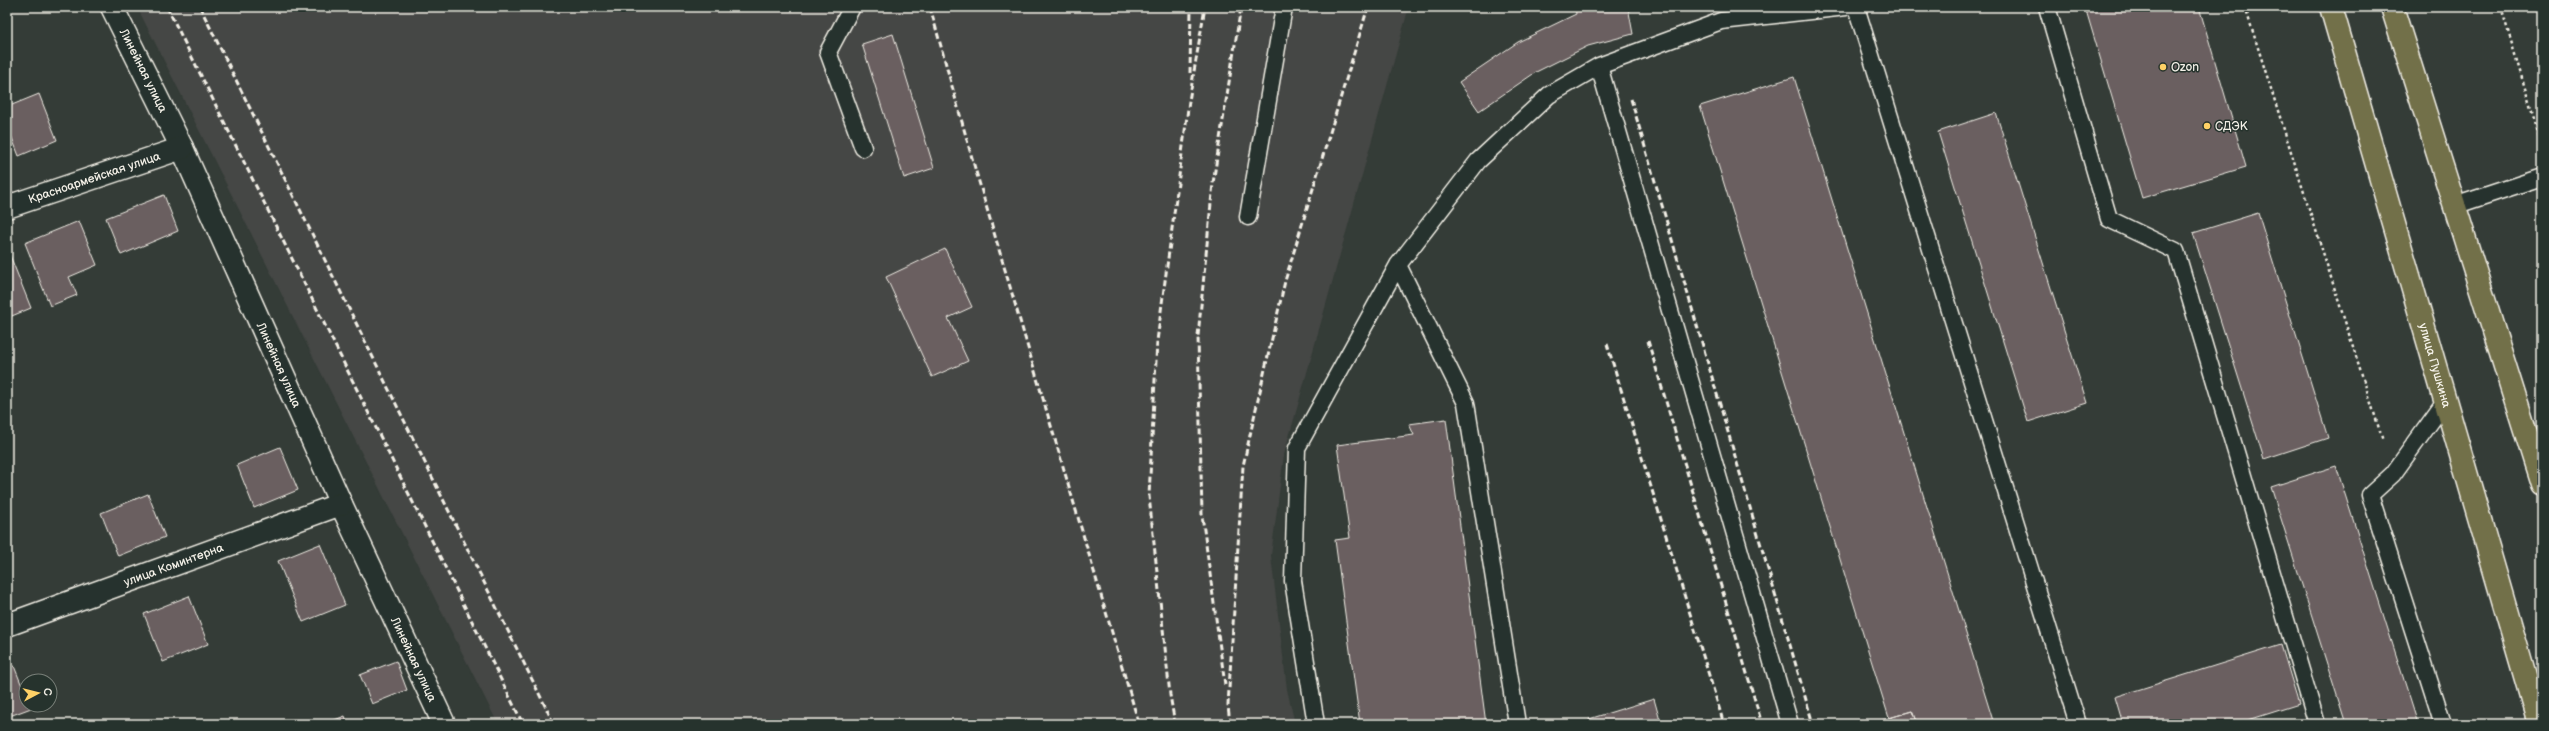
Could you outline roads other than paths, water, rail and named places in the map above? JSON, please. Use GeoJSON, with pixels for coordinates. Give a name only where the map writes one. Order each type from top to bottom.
{"type":"FeatureCollection","features":[{"type":"Feature","properties":{"kind":"main road","name":"улица Пушкина"},"geometry":{"type":"LineString","coordinates":[[2331,7],[2539,724]]}},
{"type":"Feature","properties":{"kind":"main road"},"geometry":{"type":"LineString","coordinates":[[2392,7],[2542,484]]}},
{"type":"Feature","properties":{"kind":"street","name":"Линейная улица"},"geometry":{"type":"LineString","coordinates":[[112,7],[182,148],[341,504],[444,724]]}},
{"type":"Feature","properties":{"kind":"street","name":"Красноармейская улица"},"geometry":{"type":"LineString","coordinates":[[7,207],[182,148]]}},
{"type":"Feature","properties":{"kind":"street","name":"улица Коминтерна"},"geometry":{"type":"LineString","coordinates":[[7,625],[341,504]]}},
{"type":"Feature","properties":{"kind":"lane"},"geometry":{"type":"LineString","coordinates":[[852,7],[828,52],[863,148]]}},
{"type":"Feature","properties":{"kind":"lane"},"geometry":{"type":"LineString","coordinates":[[1248,217],[1284,7]]}},
{"type":"Feature","properties":{"kind":"lane"},"geometry":{"type":"LineString","coordinates":[[1316,724],[1293,581],[1297,448],[1398,265],[1478,162],[1549,96],[1599,66],[1721,21],[1846,7]]}},
{"type":"Feature","properties":{"kind":"lane"},"geometry":{"type":"LineString","coordinates":[[1856,7],[2078,724]]}},
{"type":"Feature","properties":{"kind":"lane"},"geometry":{"type":"LineString","coordinates":[[2047,7],[2109,219],[2176,252],[2318,724]]}},
{"type":"Feature","properties":{"kind":"lane"},"geometry":{"type":"LineString","coordinates":[[1599,66],[1753,604],[1790,724]]}},
{"type":"Feature","properties":{"kind":"lane"},"geometry":{"type":"LineString","coordinates":[[2454,206],[2542,177]]}},
{"type":"Feature","properties":{"kind":"lane"},"geometry":{"type":"LineString","coordinates":[[1398,265],[1466,403],[1517,724]]}},
{"type":"Feature","properties":{"kind":"lane"},"geometry":{"type":"LineString","coordinates":[[2443,724],[2370,495],[2393,474],[2445,402]]}},
{"type":"Feature","properties":{"kind":"railway"},"geometry":{"type":"LineString","coordinates":[[167,7],[523,724]]}},
{"type":"Feature","properties":{"kind":"railway"},"geometry":{"type":"LineString","coordinates":[[200,7],[554,724]]}},
{"type":"Feature","properties":{"kind":"railway"},"geometry":{"type":"LineString","coordinates":[[930,7],[972,158],[1139,724]]}},
{"type":"Feature","properties":{"kind":"railway"},"geometry":{"type":"LineString","coordinates":[[1190,73],[1191,7]]}},
{"type":"Feature","properties":{"kind":"railway"},"geometry":{"type":"LineString","coordinates":[[1175,724],[1170,695],[1149,496],[1157,341],[1189,101],[1205,7]]}},
{"type":"Feature","properties":{"kind":"railway"},"geometry":{"type":"LineString","coordinates":[[1225,685],[1202,515],[1198,336],[1213,183],[1241,7]]}},
{"type":"Feature","properties":{"kind":"railway"},"geometry":{"type":"LineString","coordinates":[[1230,724],[1228,705],[1243,466],[1285,281],[1368,7]]}},
{"type":"Feature","properties":{"kind":"railway"},"geometry":{"type":"LineString","coordinates":[[1631,99],[1813,724]]}},
{"type":"Feature","properties":{"kind":"railway"},"geometry":{"type":"LineString","coordinates":[[1648,341],[1762,724]]}},
{"type":"Feature","properties":{"kind":"railway"},"geometry":{"type":"LineString","coordinates":[[1607,344],[1724,724]]}},
{"type":"Feature","properties":{"kind":"place","name":"Ozon"},"geometry":{"type":"Point","coordinates":[2163,67]}},
{"type":"Feature","properties":{"kind":"place","name":"СДЭК"},"geometry":{"type":"Point","coordinates":[2207,126]}}]}
